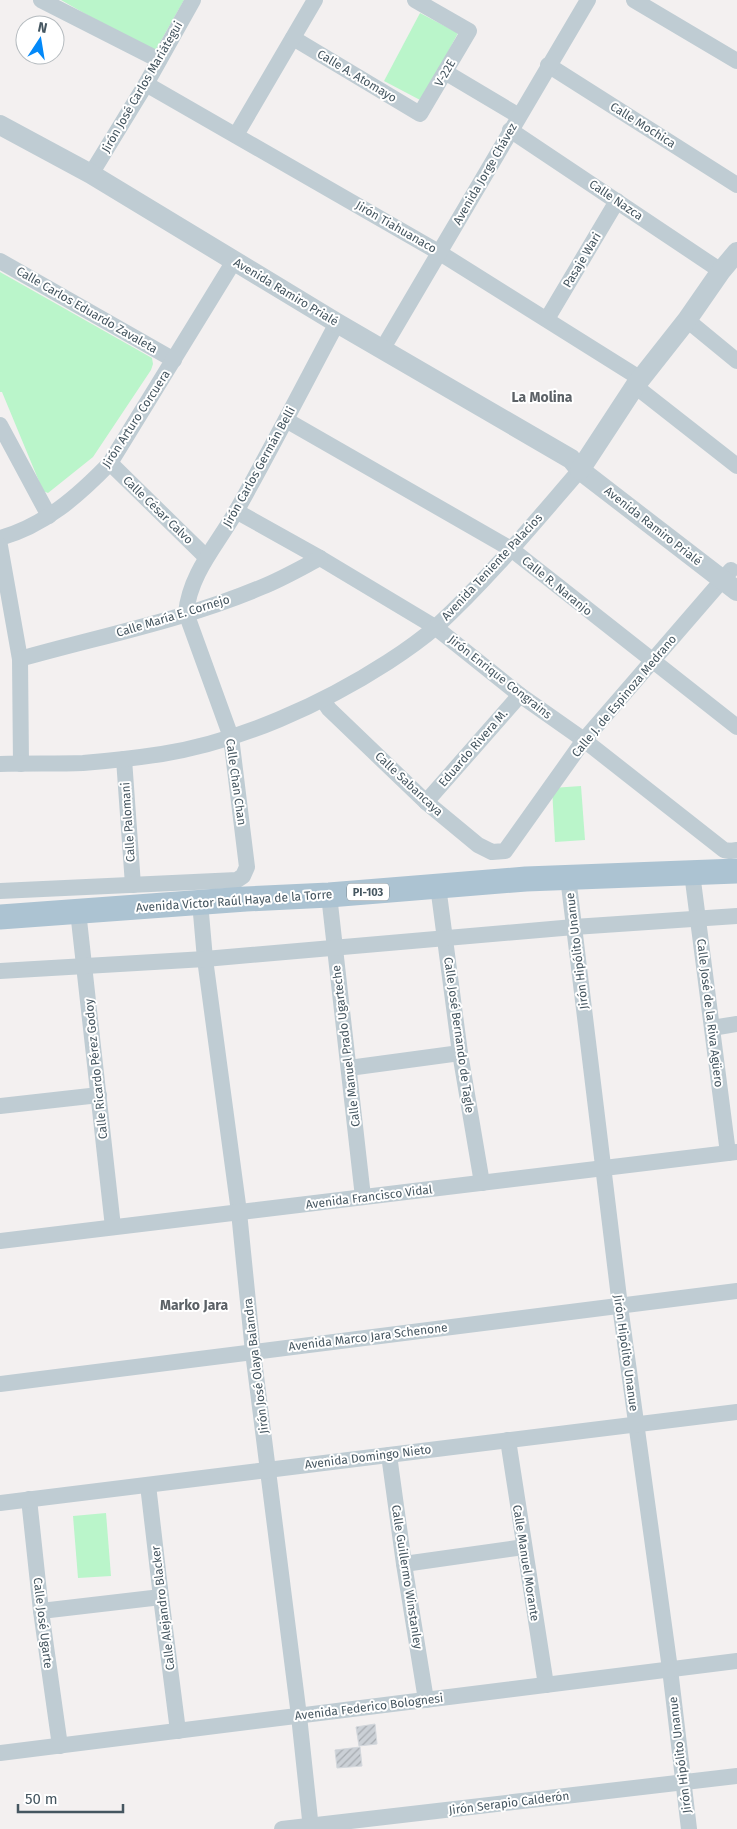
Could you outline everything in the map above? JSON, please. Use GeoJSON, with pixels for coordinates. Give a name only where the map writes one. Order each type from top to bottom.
{"type":"FeatureCollection","features":[{"type":"Feature","properties":{"kind":"main road","name":"Avenida Víctor Raúl Haya de la Torre"},"geometry":{"type":"LineString","coordinates":[[0,917],[200,902],[329,895],[526,879],[737,871]]}},
{"type":"Feature","properties":{"kind":"street"},"geometry":{"type":"LineString","coordinates":[[41,0],[159,60]]}},
{"type":"Feature","properties":{"kind":"street","name":"Jirón José Carlos Mariátegui"},"geometry":{"type":"LineString","coordinates":[[91,174],[194,0]]}},
{"type":"Feature","properties":{"kind":"street"},"geometry":{"type":"LineString","coordinates":[[236,135],[315,0]]}},
{"type":"Feature","properties":{"kind":"street","name":"V-22E"},"geometry":{"type":"LineString","coordinates":[[415,0],[469,31],[420,114]]}},
{"type":"Feature","properties":{"kind":"street","name":"Avenida Jorge Chávez"},"geometry":{"type":"LineString","coordinates":[[383,348],[588,0]]}},
{"type":"Feature","properties":{"kind":"street"},"geometry":{"type":"LineString","coordinates":[[634,0],[737,61]]}},
{"type":"Feature","properties":{"kind":"street","name":"Calle A. Atomayo"},"geometry":{"type":"LineString","coordinates":[[293,38],[420,114]]}},
{"type":"Feature","properties":{"kind":"street","name":"Calle Mochica"},"geometry":{"type":"LineString","coordinates":[[548,65],[737,185]]}},
{"type":"Feature","properties":{"kind":"street"},"geometry":{"type":"LineString","coordinates":[[445,72],[519,116]]}},
{"type":"Feature","properties":{"kind":"street","name":"Jirón Tiahuanaco"},"geometry":{"type":"LineString","coordinates":[[146,84],[440,253],[547,319],[638,383],[737,466]]}},
{"type":"Feature","properties":{"kind":"street","name":"Avenida Ramiro Prialé"},"geometry":{"type":"LineString","coordinates":[[0,125],[91,174],[234,261],[579,464],[732,579]]}},
{"type":"Feature","properties":{"kind":"street","name":"Calle Nazca"},"geometry":{"type":"LineString","coordinates":[[510,130],[617,201],[732,260]]}},
{"type":"Feature","properties":{"kind":"street","name":"Pasaje Wari"},"geometry":{"type":"LineString","coordinates":[[547,319],[617,201]]}},
{"type":"Feature","properties":{"kind":"street","name":"Avenida Teniente Palacios"},"geometry":{"type":"LineString","coordinates":[[0,764],[83,763],[124,759],[164,753],[231,737],[323,700],[369,674],[410,647],[435,627],[472,591],[511,548],[579,464],[732,260]]}},
{"type":"Feature","properties":{"kind":"street","name":"Jirón Arturo Corcuera"},"geometry":{"type":"LineString","coordinates":[[0,538],[20,532],[49,516],[88,486],[110,464],[234,261]]}},
{"type":"Feature","properties":{"kind":"street","name":"Calle Carlos Eduardo Zavaleta"},"geometry":{"type":"LineString","coordinates":[[2,266],[174,360]]}},
{"type":"Feature","properties":{"kind":"street"},"geometry":{"type":"LineString","coordinates":[[686,320],[737,361]]}},
{"type":"Feature","properties":{"kind":"street","name":"Jirón Carlos Germán Belli"},"geometry":{"type":"LineString","coordinates":[[186,613],[187,597],[206,557],[236,511],[337,322]]}},
{"type":"Feature","properties":{"kind":"street","name":"Calle R. Naranjo"},"geometry":{"type":"LineString","coordinates":[[286,420],[511,548],[737,727]]}},
{"type":"Feature","properties":{"kind":"street"},"geometry":{"type":"LineString","coordinates":[[0,425],[49,516]]}},
{"type":"Feature","properties":{"kind":"street","name":"Calle César Calvo"},"geometry":{"type":"LineString","coordinates":[[110,464],[206,557]]}},
{"type":"Feature","properties":{"kind":"street","name":"Jirón Enrique Congrains"},"geometry":{"type":"LineString","coordinates":[[236,511],[320,558],[435,627],[520,695],[584,740],[730,850]]}},
{"type":"Feature","properties":{"kind":"street"},"geometry":{"type":"LineString","coordinates":[[0,546],[20,659],[21,764]]}},
{"type":"Feature","properties":{"kind":"street","name":"Calle María E. Cornejo"},"geometry":{"type":"LineString","coordinates":[[20,659],[137,629],[186,613],[263,587],[320,558]]}},
{"type":"Feature","properties":{"kind":"street","name":"Calle J. de Espinoza Medrano"},"geometry":{"type":"LineString","coordinates":[[506,851],[584,740],[652,661],[732,579]]}},
{"type":"Feature","properties":{"kind":"street","name":"Calle Chan Chan"},"geometry":{"type":"LineString","coordinates":[[133,885],[236,880],[243,876],[247,867],[231,737],[186,613]]}},
{"type":"Feature","properties":{"kind":"street","name":"Eduardo Rivera M."},"geometry":{"type":"LineString","coordinates":[[426,802],[520,695]]}},
{"type":"Feature","properties":{"kind":"street","name":"Calle Sabancaya"},"geometry":{"type":"LineString","coordinates":[[323,700],[329,709],[426,802],[478,845],[492,852],[506,851]]}},
{"type":"Feature","properties":{"kind":"street","name":"Calle Palomani"},"geometry":{"type":"LineString","coordinates":[[124,759],[133,885]]}},
{"type":"Feature","properties":{"kind":"street","name":"Calle José de la Riva Agüero"},"geometry":{"type":"LineString","coordinates":[[692,873],[712,1028],[732,1152]]}},
{"type":"Feature","properties":{"kind":"street","name":"Jirón Hipólito Unanue"},"geometry":{"type":"LineString","coordinates":[[568,877],[620,1306],[670,1669],[689,1829]]}},
{"type":"Feature","properties":{"kind":"street"},"geometry":{"type":"LineString","coordinates":[[0,891],[133,885]]}},
{"type":"Feature","properties":{"kind":"street","name":"Calle José Bernando de Tagle"},"geometry":{"type":"LineString","coordinates":[[438,886],[460,1053],[482,1183]]}},
{"type":"Feature","properties":{"kind":"street","name":"Calle Manuel Prado Ugarteche"},"geometry":{"type":"LineString","coordinates":[[329,895],[363,1197]]}},
{"type":"Feature","properties":{"kind":"street","name":"Jirón José Olaya Balandra"},"geometry":{"type":"LineString","coordinates":[[200,902],[205,959],[239,1212],[253,1352],[269,1470],[311,1827]]}},
{"type":"Feature","properties":{"kind":"street","name":"Calle Ricardo Pérez Godoy"},"geometry":{"type":"LineString","coordinates":[[78,911],[113,1227]]}},
{"type":"Feature","properties":{"kind":"street"},"geometry":{"type":"LineString","coordinates":[[0,971],[205,959],[574,927],[737,916]]}},
{"type":"Feature","properties":{"kind":"street"},"geometry":{"type":"LineString","coordinates":[[712,1028],[737,1024]]}},
{"type":"Feature","properties":{"kind":"street"},"geometry":{"type":"LineString","coordinates":[[349,1068],[460,1053]]}},
{"type":"Feature","properties":{"kind":"street"},"geometry":{"type":"LineString","coordinates":[[0,1106],[99,1095]]}},
{"type":"Feature","properties":{"kind":"street","name":"Avenida Francisco Vidal"},"geometry":{"type":"LineString","coordinates":[[0,1241],[732,1152]]}},
{"type":"Feature","properties":{"kind":"street","name":"Avenida Marco Jara Schenone"},"geometry":{"type":"LineString","coordinates":[[0,1384],[737,1291]]}},
{"type":"Feature","properties":{"kind":"street","name":"Avenida Domingo Nieto"},"geometry":{"type":"LineString","coordinates":[[0,1503],[737,1412]]}},
{"type":"Feature","properties":{"kind":"street","name":"Calle Manuel Morante"},"geometry":{"type":"LineString","coordinates":[[508,1440],[546,1685]]}},
{"type":"Feature","properties":{"kind":"street","name":"Calle Guillermo Winstanley"},"geometry":{"type":"LineString","coordinates":[[389,1455],[426,1700]]}},
{"type":"Feature","properties":{"kind":"street","name":"Calle Alejandro Blacker"},"geometry":{"type":"LineString","coordinates":[[148,1485],[178,1731]]}},
{"type":"Feature","properties":{"kind":"street","name":"Calle José Ugarte"},"geometry":{"type":"LineString","coordinates":[[29,1499],[41,1611],[60,1746]]}},
{"type":"Feature","properties":{"kind":"street"},"geometry":{"type":"LineString","coordinates":[[404,1564],[524,1547]]}},
{"type":"Feature","properties":{"kind":"street"},"geometry":{"type":"LineString","coordinates":[[41,1611],[161,1596]]}},
{"type":"Feature","properties":{"kind":"street","name":"Avenida Federico Bolognesi"},"geometry":{"type":"LineString","coordinates":[[0,1754],[737,1661]]}},
{"type":"Feature","properties":{"kind":"street","name":"Jirón Serapio Calderón"},"geometry":{"type":"LineString","coordinates":[[282,1829],[737,1776]]}},
{"type":"Feature","properties":{"kind":"green space"},"geometry":{"type":"Polygon","coordinates":[[[61,0],[184,0],[154,53],[61,0]]]}},
{"type":"Feature","properties":{"kind":"green space"},"geometry":{"type":"Polygon","coordinates":[[[420,13],[458,33],[422,101],[384,81],[420,13]]]}},
{"type":"Feature","properties":{"kind":"green space"},"geometry":{"type":"Polygon","coordinates":[[[0,272],[152,358],[151,370],[93,457],[48,493],[43,491],[2,392],[0,392],[0,272]]]}},
{"type":"Feature","properties":{"kind":"green space"},"geometry":{"type":"Polygon","coordinates":[[[581,786],[585,840],[555,842],[552,788],[581,786]]]}},
{"type":"Feature","properties":{"kind":"green space"},"geometry":{"type":"Polygon","coordinates":[[[106,1513],[111,1576],[78,1578],[73,1516],[106,1513]]]}},
{"type":"Feature","properties":{"kind":"building"},"geometry":{"type":"Polygon","coordinates":[[[375,1724],[377,1744],[359,1746],[356,1727],[375,1724]]]}},
{"type":"Feature","properties":{"kind":"building"},"geometry":{"type":"Polygon","coordinates":[[[360,1747],[362,1766],[337,1768],[335,1750],[360,1747]]]}},
{"type":"Feature","properties":{"kind":"district","name":"La Molina"},"geometry":{"type":"Point","coordinates":[542,397]}},
{"type":"Feature","properties":{"kind":"district","name":"Marko Jara"},"geometry":{"type":"Point","coordinates":[194,1305]}}]}
